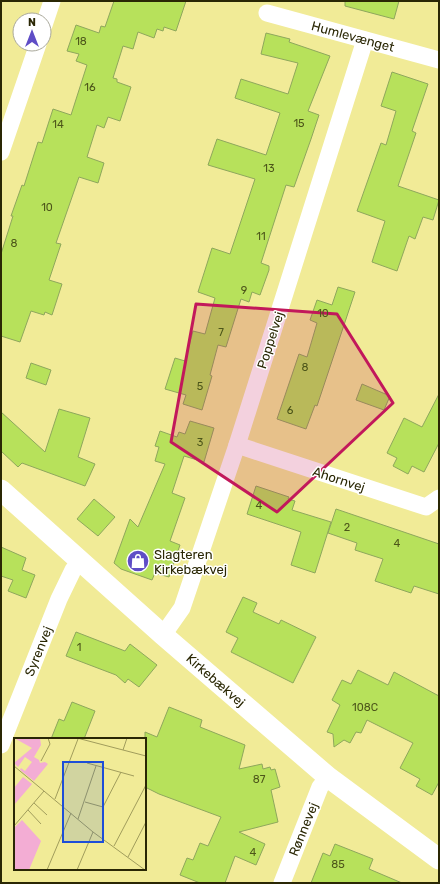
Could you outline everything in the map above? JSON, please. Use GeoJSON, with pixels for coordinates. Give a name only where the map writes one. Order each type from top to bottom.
{"type":"FeatureCollection","features":[{"type":"Feature","properties":{"kind":"street"},"geometry":{"type":"LineString","coordinates":[[48,12],[52,1]]}},
{"type":"Feature","properties":{"kind":"street","name":"Humlevænget"},"geometry":{"type":"LineString","coordinates":[[267,13],[439,60]]}},
{"type":"Feature","properties":{"kind":"street","name":"Poppelvej"},"geometry":{"type":"LineString","coordinates":[[163,635],[182,608],[237,445],[365,40]]}},
{"type":"Feature","properties":{"kind":"street"},"geometry":{"type":"LineString","coordinates":[[1,152],[35,52]]}},
{"type":"Feature","properties":{"kind":"street","name":"Ahornvej"},"geometry":{"type":"LineString","coordinates":[[237,445],[426,507],[439,498]]}},
{"type":"Feature","properties":{"kind":"street","name":"Kirkebækvej"},"geometry":{"type":"LineString","coordinates":[[1,490],[163,635],[328,777],[439,859]]}},
{"type":"Feature","properties":{"kind":"street","name":"Syrenvej"},"geometry":{"type":"LineString","coordinates":[[1,744],[59,599],[73,570],[81,561]]}},
{"type":"Feature","properties":{"kind":"street","name":"Rønnevej"},"geometry":{"type":"LineString","coordinates":[[282,883],[320,787],[328,777]]}},
{"type":"Feature","properties":{"kind":"highlighted area"},"geometry":{"type":"Polygon","coordinates":[[[196,304],[337,314],[393,403],[277,512],[171,442],[196,304]]]}},
{"type":"Feature","properties":{"kind":"building"},"geometry":{"type":"Polygon","coordinates":[[[114,1],[186,1],[176,31],[164,27],[163,31],[157,29],[154,38],[138,32],[133,49],[123,46],[113,78],[117,79],[117,82],[131,87],[120,121],[108,117],[104,128],[97,125],[87,157],[104,163],[98,183],[79,177],[56,243],[61,244],[49,280],[62,284],[52,315],[45,312],[44,315],[31,311],[20,342],[1,336],[1,254],[13,216],[11,216],[22,185],[24,186],[38,142],[42,143],[53,109],[71,115],[87,65],[76,61],[79,54],[67,51],[76,25],[99,33],[101,26],[105,27],[114,1]]]}},
{"type":"Feature","properties":{"kind":"building"},"geometry":{"type":"Polygon","coordinates":[[[345,1],[399,1],[394,19],[345,6],[345,1]]]}},
{"type":"Feature","properties":{"kind":"building"},"geometry":{"type":"Polygon","coordinates":[[[266,33],[290,39],[289,42],[330,56],[308,111],[319,115],[311,139],[294,187],[286,185],[261,263],[269,266],[269,270],[260,295],[252,292],[249,302],[241,299],[226,347],[218,345],[210,375],[212,376],[202,410],[183,404],[186,395],[165,389],[175,358],[185,361],[193,331],[205,334],[215,298],[198,292],[212,248],[230,254],[255,179],[208,165],[217,139],[266,155],[280,113],[235,98],[241,79],[288,94],[298,63],[261,54],[266,33]]]}},
{"type":"Feature","properties":{"kind":"building"},"geometry":{"type":"Polygon","coordinates":[[[392,72],[428,84],[412,131],[416,133],[398,186],[439,200],[433,220],[423,217],[415,239],[409,236],[397,271],[372,262],[385,221],[357,211],[381,143],[386,145],[396,111],[381,106],[392,72]]]}},
{"type":"Feature","properties":{"kind":"building"},"geometry":{"type":"Polygon","coordinates":[[[338,287],[355,292],[317,406],[315,405],[306,429],[277,419],[299,354],[307,357],[317,323],[310,320],[317,300],[332,305],[338,287]]]}},
{"type":"Feature","properties":{"kind":"building"},"geometry":{"type":"Polygon","coordinates":[[[31,363],[51,370],[46,385],[26,378],[31,363]]]}},
{"type":"Feature","properties":{"kind":"building"},"geometry":{"type":"Polygon","coordinates":[[[362,384],[390,396],[384,410],[356,400],[362,384]]]}},
{"type":"Feature","properties":{"kind":"building"},"geometry":{"type":"Polygon","coordinates":[[[439,394],[439,443],[424,472],[412,466],[408,474],[393,466],[397,458],[387,453],[404,418],[422,427],[439,394]]]}},
{"type":"Feature","properties":{"kind":"building"},"geometry":{"type":"Polygon","coordinates":[[[59,409],[90,418],[78,457],[95,464],[85,486],[22,463],[18,467],[1,451],[1,412],[45,452],[59,409]]]}},
{"type":"Feature","properties":{"kind":"building"},"geometry":{"type":"Polygon","coordinates":[[[190,421],[214,428],[204,462],[184,456],[172,493],[185,498],[170,541],[180,545],[169,577],[155,573],[152,580],[121,569],[114,563],[130,519],[138,527],[165,464],[155,461],[159,447],[155,446],[160,431],[177,437],[179,432],[185,434],[190,421]]]}},
{"type":"Feature","properties":{"kind":"building"},"geometry":{"type":"Polygon","coordinates":[[[256,486],[289,497],[288,499],[295,501],[292,510],[331,522],[315,573],[291,565],[301,532],[247,514],[256,486]]]}},
{"type":"Feature","properties":{"kind":"building"},"geometry":{"type":"Polygon","coordinates":[[[94,499],[115,517],[98,536],[77,519],[94,499]]]}},
{"type":"Feature","properties":{"kind":"building"},"geometry":{"type":"Polygon","coordinates":[[[336,509],[439,544],[439,594],[414,586],[411,593],[375,581],[383,559],[355,550],[357,543],[328,533],[336,509]]]}},
{"type":"Feature","properties":{"kind":"building"},"geometry":{"type":"Polygon","coordinates":[[[1,547],[26,558],[22,570],[35,575],[26,598],[8,591],[13,580],[1,576],[1,547]]]}},
{"type":"Feature","properties":{"kind":"building"},"geometry":{"type":"Polygon","coordinates":[[[243,597],[257,603],[253,612],[279,624],[281,620],[316,637],[293,683],[231,652],[238,638],[226,632],[243,597]]]}},
{"type":"Feature","properties":{"kind":"building"},"geometry":{"type":"Polygon","coordinates":[[[76,632],[125,651],[130,644],[157,665],[139,687],[128,679],[125,683],[116,675],[66,656],[76,632]]]}},
{"type":"Feature","properties":{"kind":"building"},"geometry":{"type":"Polygon","coordinates":[[[358,670],[388,685],[394,672],[439,696],[439,782],[432,795],[416,786],[420,779],[400,768],[413,743],[367,720],[361,733],[356,732],[350,743],[344,740],[334,747],[333,734],[327,732],[340,705],[332,700],[342,680],[351,684],[358,670]]]}},
{"type":"Feature","properties":{"kind":"building"},"geometry":{"type":"Polygon","coordinates":[[[72,702],[95,711],[84,738],[51,738],[59,719],[64,721],[72,702]]]}},
{"type":"Feature","properties":{"kind":"building"},"geometry":{"type":"Polygon","coordinates":[[[169,707],[202,720],[200,727],[245,745],[239,769],[262,764],[263,769],[270,767],[271,770],[275,769],[280,787],[271,790],[278,822],[239,832],[265,844],[256,865],[235,856],[225,883],[200,883],[180,875],[187,858],[193,860],[200,843],[208,846],[221,817],[159,794],[146,788],[145,732],[157,737],[169,707]]]}},
{"type":"Feature","properties":{"kind":"building"},"geometry":{"type":"Polygon","coordinates":[[[335,844],[373,859],[369,869],[402,883],[311,883],[323,853],[330,856],[335,844]]]}},
{"type":"Feature","properties":{"kind":"place","name":"Slagteren Kirkebækvej"},"geometry":{"type":"Point","coordinates":[138,561]}}]}
